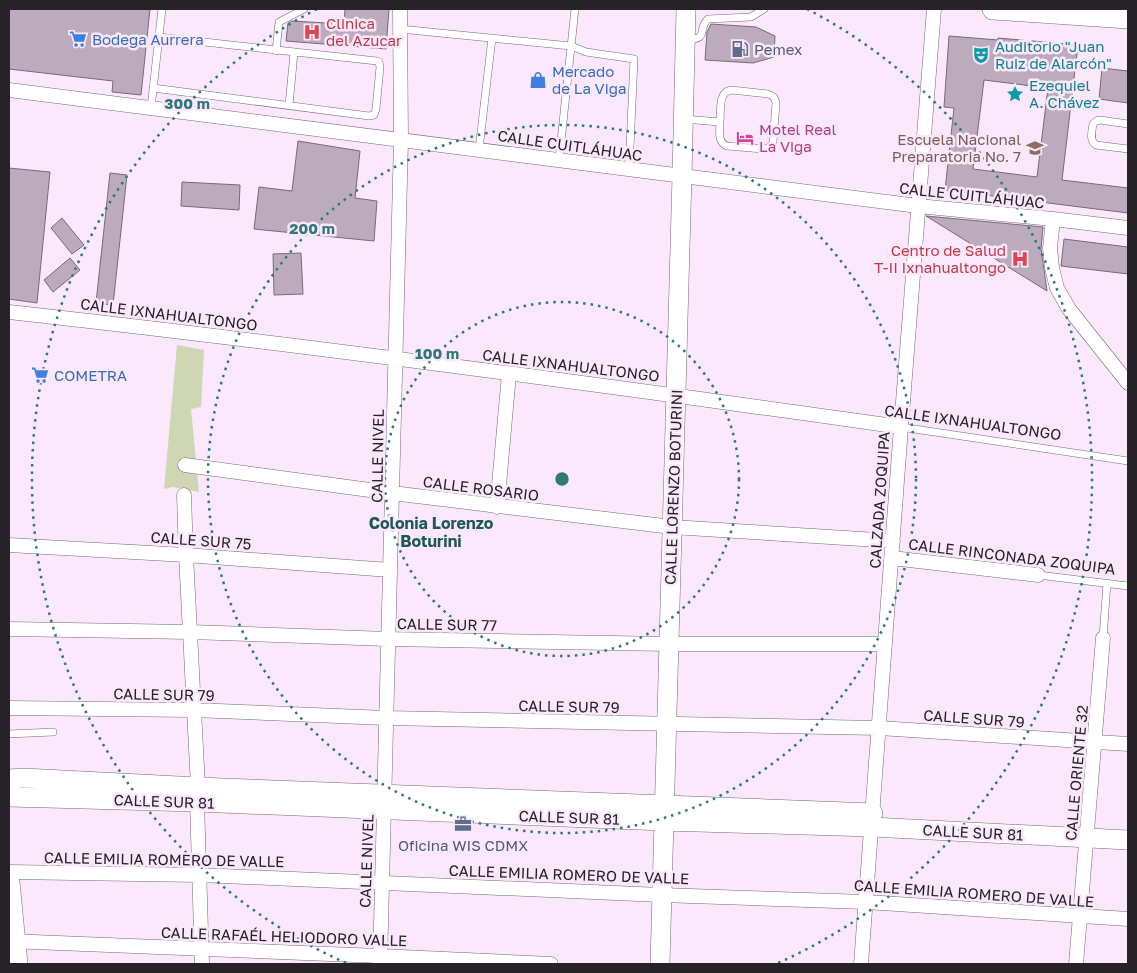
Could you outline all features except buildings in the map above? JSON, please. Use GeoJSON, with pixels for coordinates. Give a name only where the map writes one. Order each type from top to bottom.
{"type":"FeatureCollection","features":[{"type":"Feature","properties":{"kind":"main road"},"geometry":{"type":"LineString","coordinates":[[1003,9],[1128,18]]}},
{"type":"Feature","properties":{"kind":"main road"},"geometry":{"type":"LineString","coordinates":[[9,882],[12,941],[17,964]]}},
{"type":"Feature","properties":{"kind":"street","name":"CALLE NIVEL"},"geometry":{"type":"LineString","coordinates":[[380,960],[401,140],[400,9]]}},
{"type":"Feature","properties":{"kind":"street","name":"CALLE LORENZO BOTURINI"},"geometry":{"type":"LineString","coordinates":[[660,964],[686,9]]}},
{"type":"Feature","properties":{"kind":"street","name":"CALZADA ZOQUIPA"},"geometry":{"type":"LineString","coordinates":[[861,964],[934,9]]}},
{"type":"Feature","properties":{"kind":"street","name":"CALLE CUITLÁHUAC"},"geometry":{"type":"LineString","coordinates":[[9,90],[918,206],[1128,228]]}},
{"type":"Feature","properties":{"kind":"street"},"geometry":{"type":"LineString","coordinates":[[1053,219],[1050,248],[1052,268],[1058,288],[1070,308],[1128,383]]}},
{"type":"Feature","properties":{"kind":"street","name":"CALLE IXNAHUALTONGO"},"geometry":{"type":"LineString","coordinates":[[9,312],[191,332],[901,427]]}},
{"type":"Feature","properties":{"kind":"street"},"geometry":{"type":"LineString","coordinates":[[497,507],[509,374]]}},
{"type":"Feature","properties":{"kind":"street","name":"CALLE ROSARIO"},"geometry":{"type":"LineString","coordinates":[[185,465],[497,507],[672,528],[893,541]]}},
{"type":"Feature","properties":{"kind":"street"},"geometry":{"type":"LineString","coordinates":[[184,495],[194,710],[202,964]]}},
{"type":"Feature","properties":{"kind":"street","name":"CALLE SUR 75"},"geometry":{"type":"LineString","coordinates":[[9,545],[186,555],[390,570]]}},
{"type":"Feature","properties":{"kind":"street","name":"CALLE RINCONADA ZOQUIPA"},"geometry":{"type":"LineString","coordinates":[[892,558],[1038,576]]}},
{"type":"Feature","properties":{"kind":"street","name":"CALLE SUR 77"},"geometry":{"type":"LineString","coordinates":[[9,629],[669,644],[885,644]]}},
{"type":"Feature","properties":{"kind":"street","name":"CALLE ORIENTE 32"},"geometry":{"type":"LineString","coordinates":[[1076,964],[1103,638]]}},
{"type":"Feature","properties":{"kind":"street","name":"CALLE SUR 79"},"geometry":{"type":"LineString","coordinates":[[9,708],[194,710],[386,718],[879,728],[1128,744]]}},
{"type":"Feature","properties":{"kind":"street","name":"CALLE SUR 81"},"geometry":{"type":"LineString","coordinates":[[9,779],[24,778],[197,795]]}},
{"type":"Feature","properties":{"kind":"street","name":"CALLE SUR 81"},"geometry":{"type":"LineString","coordinates":[[9,797],[197,795],[872,820],[1128,840]]}},
{"type":"Feature","properties":{"kind":"street","name":"CALLE EMILIA ROMERO DE VALLE"},"geometry":{"type":"LineString","coordinates":[[9,872],[200,874],[661,895],[866,902],[1128,919]]}},
{"type":"Feature","properties":{"kind":"street","name":"CALLE RAFAÉL HELIODORO VALLE"},"geometry":{"type":"LineString","coordinates":[[12,941],[201,948],[380,960],[552,964]]}},
{"type":"Feature","properties":{"kind":"lane"},"geometry":{"type":"LineString","coordinates":[[151,108],[162,9]]}},
{"type":"Feature","properties":{"kind":"lane"},"geometry":{"type":"LineString","coordinates":[[276,51],[279,22],[304,9]]}},
{"type":"Feature","properties":{"kind":"lane"},"geometry":{"type":"LineString","coordinates":[[559,160],[575,9]]}},
{"type":"Feature","properties":{"kind":"lane"},"geometry":{"type":"LineString","coordinates":[[685,39],[698,38],[702,35],[704,22],[708,19],[751,17],[764,9]]}},
{"type":"Feature","properties":{"kind":"lane"},"geometry":{"type":"LineString","coordinates":[[399,28],[571,46],[586,52],[634,59],[628,169]]}},
{"type":"Feature","properties":{"kind":"lane"},"geometry":{"type":"LineString","coordinates":[[153,88],[372,116],[375,112],[378,90],[380,67],[377,61],[159,37]]}},
{"type":"Feature","properties":{"kind":"lane"},"geometry":{"type":"LineString","coordinates":[[479,149],[492,38]]}},
{"type":"Feature","properties":{"kind":"lane"},"geometry":{"type":"LineString","coordinates":[[289,106],[294,53]]}},
{"type":"Feature","properties":{"kind":"lane"},"geometry":{"type":"LineString","coordinates":[[727,90],[768,94],[773,95],[776,99],[772,142],[771,146],[767,149],[723,145],[720,141],[720,122],[722,98],[727,90]]}},
{"type":"Feature","properties":{"kind":"lane"},"geometry":{"type":"LineString","coordinates":[[684,119],[720,122]]}},
{"type":"Feature","properties":{"kind":"lane"},"geometry":{"type":"LineString","coordinates":[[1128,124],[1096,121],[1093,124],[1092,140],[1096,146],[1128,149]]}},
{"type":"Feature","properties":{"kind":"lane","name":"CALLE IXNAHUALTONGO"},"geometry":{"type":"LineString","coordinates":[[901,427],[1128,461]]}},
{"type":"Feature","properties":{"kind":"lane","name":"CALLE RINCONADA ZOQUIPA"},"geometry":{"type":"LineString","coordinates":[[1038,576],[1128,586]]}},
{"type":"Feature","properties":{"kind":"lane","name":"CALLE ORIENTE 32"},"geometry":{"type":"LineString","coordinates":[[1103,638],[1107,584]]}},
{"type":"Feature","properties":{"kind":"lane"},"geometry":{"type":"LineString","coordinates":[[9,734],[53,732]]}},
{"type":"Feature","properties":{"kind":"green space"},"geometry":{"type":"Polygon","coordinates":[[[177,345],[204,350],[201,407],[191,409],[199,492],[173,487],[164,489],[177,345]]]}},
{"type":"Feature","properties":{"kind":"place","name":"Clinica del Azucar"},"geometry":{"type":"Point","coordinates":[312,32]}},
{"type":"Feature","properties":{"kind":"place","name":"Bodega Aurrera"},"geometry":{"type":"Point","coordinates":[78,39]}},
{"type":"Feature","properties":{"kind":"place","name":"Pemex"},"geometry":{"type":"Point","coordinates":[740,49]}},
{"type":"Feature","properties":{"kind":"place","name":"Auditorio \"Juan Ruiz de Alarcón\""},"geometry":{"type":"Point","coordinates":[981,55]}},
{"type":"Feature","properties":{"kind":"place","name":"Mercado de La Viga"},"geometry":{"type":"Point","coordinates":[538,80]}},
{"type":"Feature","properties":{"kind":"place","name":"Ezequiel A. Chávez"},"geometry":{"type":"Point","coordinates":[1015,94]}},
{"type":"Feature","properties":{"kind":"place","name":"Motel Real La Viga"},"geometry":{"type":"Point","coordinates":[745,138]}},
{"type":"Feature","properties":{"kind":"place","name":"Escuela Nacional Preparatoria No. 7"},"geometry":{"type":"Point","coordinates":[1035,148]}},
{"type":"Feature","properties":{"kind":"place","name":"Centro de Salud T-II Ixnahualtongo"},"geometry":{"type":"Point","coordinates":[1020,259]}},
{"type":"Feature","properties":{"kind":"place","name":"COMETRA"},"geometry":{"type":"Point","coordinates":[40,375]}},
{"type":"Feature","properties":{"kind":"place","name":"Oficina WIS CDMX"},"geometry":{"type":"Point","coordinates":[463,824]}},
{"type":"Feature","properties":{"kind":"district","name":"Colonia Lorenzo Boturini"},"geometry":{"type":"Point","coordinates":[431,532]}}]}
